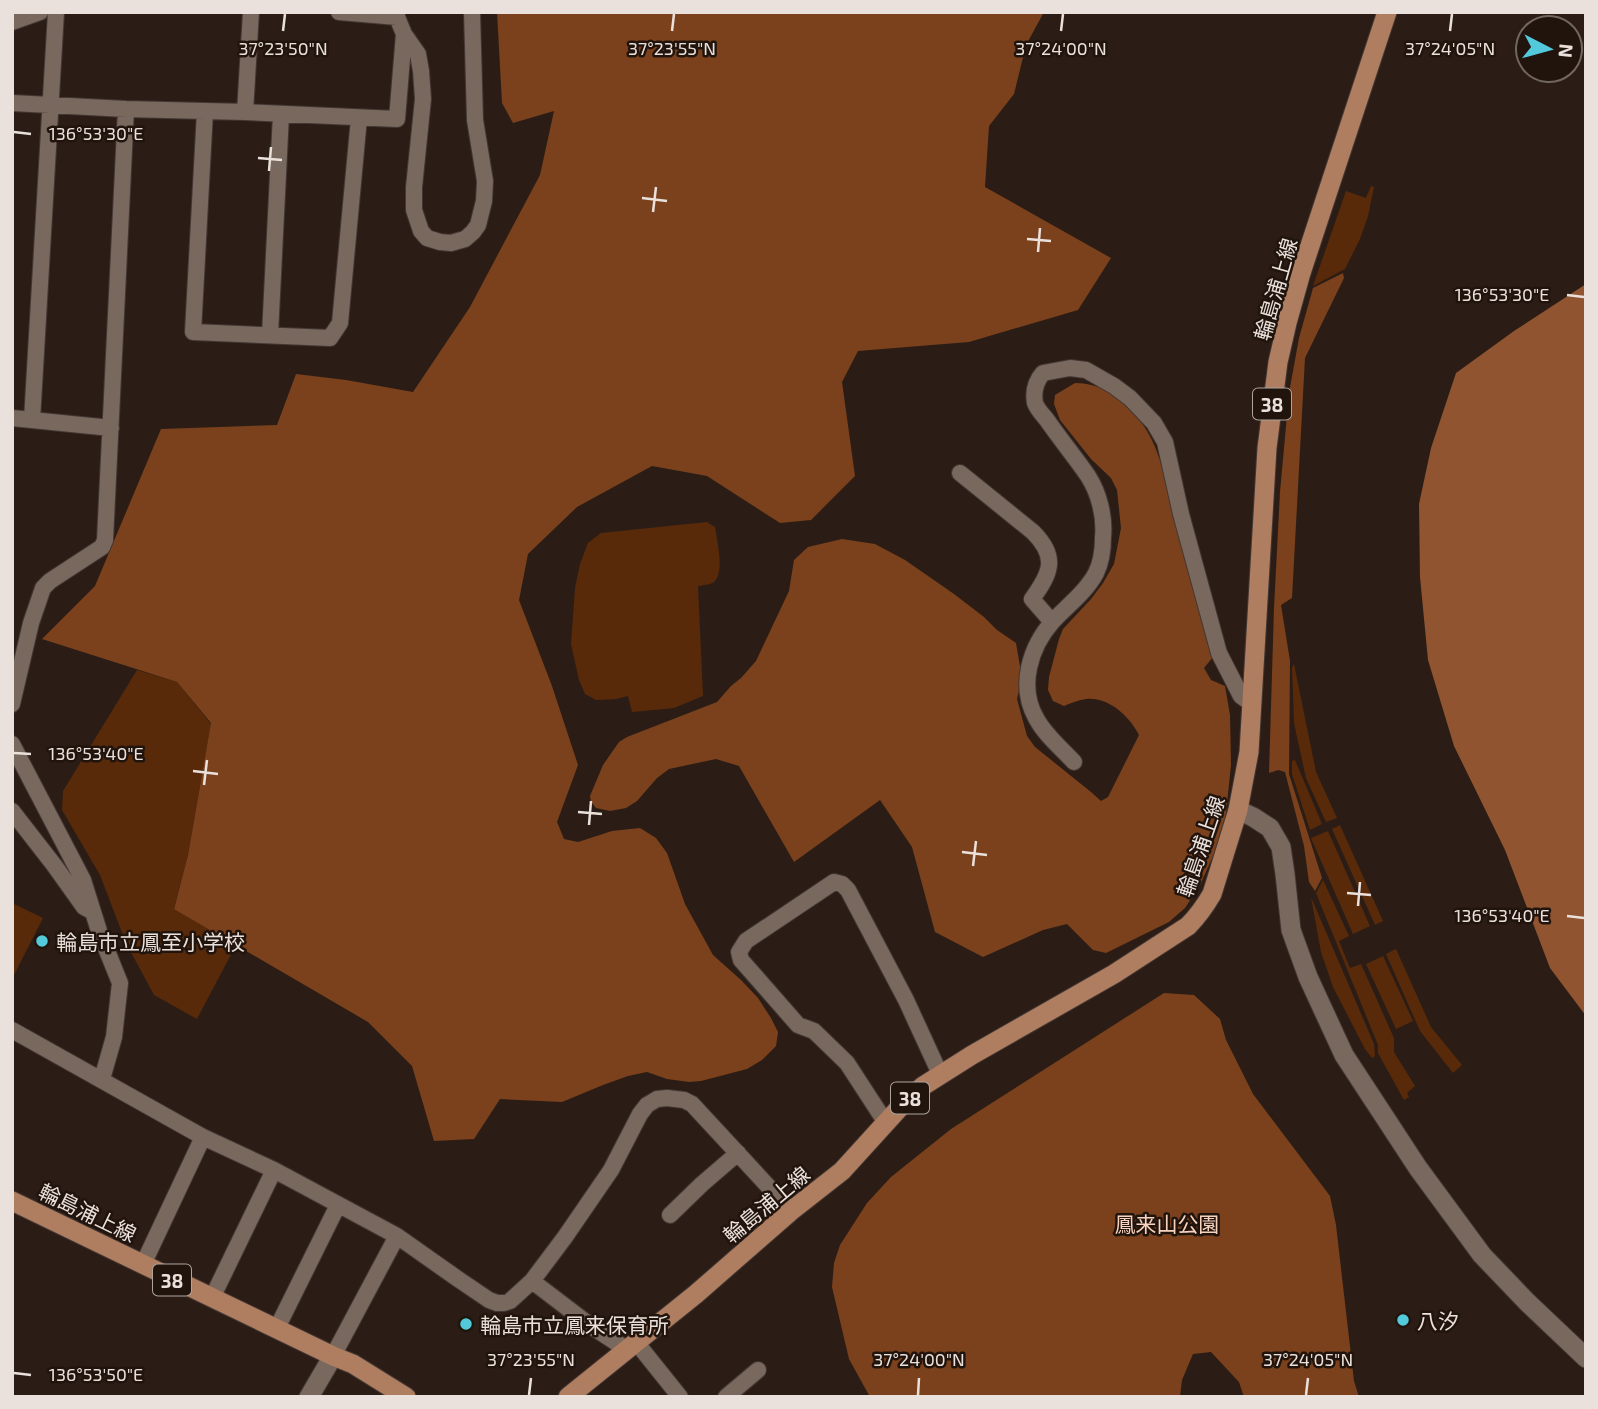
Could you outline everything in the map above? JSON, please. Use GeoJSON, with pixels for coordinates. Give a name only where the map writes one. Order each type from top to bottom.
{"type":"FeatureCollection","features":[{"type":"Feature","properties":{"kind":"main road","name":"輪島浦上線"},"geometry":{"type":"LineString","coordinates":[[568,1397],[842,1171],[923,1086],[1114,974],[1181,930],[1196,918],[1212,894],[1238,810],[1250,752],[1267,448],[1278,362],[1301,273],[1387,12]]}},
{"type":"Feature","properties":{"kind":"main road","name":"輪島浦上線"},"geometry":{"type":"LineString","coordinates":[[12,1201],[353,1364],[406,1397]]}},
{"type":"Feature","properties":{"kind":"street"},"geometry":{"type":"LineString","coordinates":[[12,22],[40,12]]}},
{"type":"Feature","properties":{"kind":"street"},"geometry":{"type":"LineString","coordinates":[[32,420],[56,12]]}},
{"type":"Feature","properties":{"kind":"street"},"geometry":{"type":"LineString","coordinates":[[245,111],[251,12]]}},
{"type":"Feature","properties":{"kind":"street"},"geometry":{"type":"LineString","coordinates":[[339,12],[397,15],[404,34],[418,54],[423,99],[414,210],[421,231],[427,237],[451,243],[465,239],[473,232],[478,225],[484,201],[485,181],[475,120],[472,12]]}},
{"type":"Feature","properties":{"kind":"street"},"geometry":{"type":"LineString","coordinates":[[12,103],[397,119],[404,34]]}},
{"type":"Feature","properties":{"kind":"street"},"geometry":{"type":"LineString","coordinates":[[12,704],[43,588],[102,547],[105,541],[126,109]]}},
{"type":"Feature","properties":{"kind":"street"},"geometry":{"type":"LineString","coordinates":[[205,111],[193,332],[330,338],[341,323],[359,118]]}},
{"type":"Feature","properties":{"kind":"street"},"geometry":{"type":"LineString","coordinates":[[270,335],[281,114]]}},
{"type":"Feature","properties":{"kind":"street"},"geometry":{"type":"LineString","coordinates":[[1074,762],[1042,729],[1034,716],[1026,691],[1032,655],[1037,643],[1095,574],[1104,535],[1103,516],[1090,478],[1035,404],[1035,386],[1043,373],[1070,368],[1086,370],[1114,386],[1137,404],[1154,423],[1165,442],[1181,513],[1219,653],[1241,696],[1252,704]]}},
{"type":"Feature","properties":{"kind":"street"},"geometry":{"type":"LineString","coordinates":[[12,418],[111,428]]}},
{"type":"Feature","properties":{"kind":"street"},"geometry":{"type":"LineString","coordinates":[[960,473],[1043,541],[1049,554],[1050,567],[1032,599],[1052,622]]}},
{"type":"Feature","properties":{"kind":"street"},"geometry":{"type":"LineString","coordinates":[[12,744],[83,880],[99,931],[120,983],[114,1037],[102,1079]]}},
{"type":"Feature","properties":{"kind":"street"},"geometry":{"type":"LineString","coordinates":[[1238,810],[1270,828],[1281,847],[1291,930],[1308,977],[1344,1055],[1418,1168],[1482,1255],[1586,1358]]}},
{"type":"Feature","properties":{"kind":"street"},"geometry":{"type":"LineString","coordinates":[[12,811],[84,907],[94,912]]}},
{"type":"Feature","properties":{"kind":"street"},"geometry":{"type":"LineString","coordinates":[[886,1123],[847,1063],[814,1031],[797,1025],[741,960],[739,952],[746,941],[834,882],[842,884],[848,890],[899,988],[940,1074]]}},
{"type":"Feature","properties":{"kind":"street"},"geometry":{"type":"LineString","coordinates":[[12,1030],[203,1138],[274,1170],[397,1236],[497,1303],[510,1301],[532,1281],[611,1170],[640,1114],[647,1105],[662,1098],[684,1100],[692,1104],[791,1211]]}},
{"type":"Feature","properties":{"kind":"street"},"geometry":{"type":"LineString","coordinates":[[140,1262],[147,1256],[203,1138]]}},
{"type":"Feature","properties":{"kind":"street"},"geometry":{"type":"LineString","coordinates":[[670,1215],[738,1153]]}},
{"type":"Feature","properties":{"kind":"street"},"geometry":{"type":"LineString","coordinates":[[212,1298],[274,1170]]}},
{"type":"Feature","properties":{"kind":"street"},"geometry":{"type":"LineString","coordinates":[[277,1328],[338,1205]]}},
{"type":"Feature","properties":{"kind":"street"},"geometry":{"type":"LineString","coordinates":[[309,1397],[397,1236]]}},
{"type":"Feature","properties":{"kind":"street"},"geometry":{"type":"LineString","coordinates":[[532,1281],[591,1326],[631,1345],[680,1397]]}},
{"type":"Feature","properties":{"kind":"street"},"geometry":{"type":"LineString","coordinates":[[726,1397],[758,1370]]}},
{"type":"Feature","properties":{"kind":"shaded area"},"geometry":{"type":"Polygon","coordinates":[[[1371,186],[1374,187],[1368,216],[1345,269],[1313,286],[1346,191],[1366,198],[1371,186]]]}},
{"type":"Feature","properties":{"kind":"shaded area"},"geometry":{"type":"Polygon","coordinates":[[[1586,284],[1586,1016],[1550,968],[1505,850],[1454,746],[1428,660],[1420,577],[1419,504],[1431,448],[1456,373],[1586,284]]]}},
{"type":"Feature","properties":{"kind":"shaded area"},"geometry":{"type":"Polygon","coordinates":[[[707,522],[715,527],[720,564],[714,582],[698,586],[703,696],[674,708],[632,712],[628,696],[596,700],[585,694],[571,644],[575,588],[588,543],[601,533],[707,522]]]}},
{"type":"Feature","properties":{"kind":"shaded area"},"geometry":{"type":"Polygon","coordinates":[[[1294,664],[1316,772],[1337,818],[1326,822],[1306,778],[1294,723],[1294,664]]]}},
{"type":"Feature","properties":{"kind":"shaded area"},"geometry":{"type":"Polygon","coordinates":[[[137,670],[177,682],[211,724],[188,855],[174,908],[236,945],[197,1019],[154,995],[126,943],[100,875],[62,810],[63,791],[137,670]]]}},
{"type":"Feature","properties":{"kind":"shaded area"},"geometry":{"type":"Polygon","coordinates":[[[1295,760],[1322,824],[1310,830],[1292,774],[1292,761],[1295,760]]]}},
{"type":"Feature","properties":{"kind":"shaded area"},"geometry":{"type":"Polygon","coordinates":[[[1340,825],[1383,921],[1375,925],[1332,829],[1340,825]]]}},
{"type":"Feature","properties":{"kind":"shaded area"},"geometry":{"type":"Polygon","coordinates":[[[1328,831],[1370,926],[1353,934],[1311,838],[1328,831]]]}},
{"type":"Feature","properties":{"kind":"shaded area"},"geometry":{"type":"Polygon","coordinates":[[[1323,880],[1349,936],[1339,941],[1350,968],[1361,964],[1394,1038],[1394,1052],[1415,1086],[1404,1100],[1378,1053],[1378,1045],[1316,893],[1323,880]]]}},
{"type":"Feature","properties":{"kind":"shaded area"},"geometry":{"type":"Polygon","coordinates":[[[1311,897],[1374,1044],[1375,1056],[1372,1058],[1333,987],[1321,952],[1311,897]]]}},
{"type":"Feature","properties":{"kind":"shaded area"},"geometry":{"type":"Polygon","coordinates":[[[12,903],[43,918],[12,979],[12,903]]]}},
{"type":"Feature","properties":{"kind":"shaded area"},"geometry":{"type":"Polygon","coordinates":[[[1396,949],[1431,1027],[1462,1065],[1453,1073],[1420,1031],[1386,954],[1396,949]]]}},
{"type":"Feature","properties":{"kind":"shaded area"},"geometry":{"type":"Polygon","coordinates":[[[1383,956],[1413,1021],[1396,1029],[1366,964],[1383,956]]]}},
{"type":"Feature","properties":{"kind":"green space"},"geometry":{"type":"Polygon","coordinates":[[[497,12],[1044,12],[1026,45],[1014,94],[989,126],[985,187],[1111,258],[1078,310],[969,342],[858,351],[842,382],[855,476],[811,520],[780,523],[707,476],[652,466],[577,507],[528,554],[519,600],[552,686],[578,765],[557,822],[564,839],[578,842],[612,831],[640,828],[656,838],[667,853],[685,904],[713,955],[758,998],[771,1018],[778,1032],[776,1046],[762,1060],[747,1069],[701,1081],[667,1079],[647,1072],[628,1076],[562,1102],[500,1099],[474,1139],[434,1141],[412,1066],[368,1022],[174,909],[188,855],[211,723],[177,682],[42,639],[95,586],[161,429],[277,425],[296,374],[413,392],[470,307],[540,175],[554,111],[513,123],[502,103],[497,12]]]}},
{"type":"Feature","properties":{"kind":"green space"},"geometry":{"type":"Polygon","coordinates":[[[1343,273],[1344,278],[1305,358],[1292,598],[1281,605],[1290,661],[1289,774],[1322,878],[1315,891],[1309,882],[1304,846],[1285,772],[1278,770],[1269,773],[1274,608],[1289,393],[1299,338],[1313,288],[1343,273]]]}},
{"type":"Feature","properties":{"kind":"green space"},"geometry":{"type":"Polygon","coordinates":[[[1075,383],[1098,387],[1117,397],[1141,421],[1152,439],[1213,657],[1204,668],[1211,680],[1225,686],[1230,715],[1231,765],[1225,823],[1200,885],[1185,908],[1169,922],[1106,953],[1093,950],[1067,924],[1043,930],[983,957],[935,932],[912,847],[880,800],[794,862],[739,766],[716,759],[669,769],[657,778],[637,801],[626,808],[610,811],[596,808],[590,796],[603,765],[619,742],[717,702],[756,661],[789,591],[794,560],[808,547],[842,539],[875,544],[905,560],[954,594],[1016,643],[1022,678],[1017,699],[1027,736],[1035,747],[1101,801],[1108,797],[1139,735],[1124,715],[1103,701],[1086,699],[1064,706],[1053,701],[1048,690],[1049,677],[1063,629],[1091,599],[1114,564],[1121,528],[1117,490],[1111,478],[1091,459],[1060,420],[1054,404],[1055,395],[1075,383]]]}},
{"type":"Feature","properties":{"kind":"green space","name":"鳳来山公園"},"geometry":{"type":"Polygon","coordinates":[[[1164,993],[1194,995],[1220,1019],[1226,1040],[1253,1094],[1330,1196],[1336,1225],[1354,1381],[1359,1397],[1244,1397],[1239,1382],[1211,1352],[1193,1354],[1182,1380],[1180,1397],[870,1397],[849,1359],[832,1287],[834,1263],[840,1245],[867,1203],[891,1177],[951,1129],[1164,993]]]}},
{"type":"Feature","properties":{"kind":"place","name":"輪島市立鳳至小学校"},"geometry":{"type":"Point","coordinates":[42,941]}},
{"type":"Feature","properties":{"kind":"place","name":"八汐"},"geometry":{"type":"Point","coordinates":[1403,1320]}},
{"type":"Feature","properties":{"kind":"place","name":"輪島市立鳳来保育所"},"geometry":{"type":"Point","coordinates":[466,1324]}}]}
